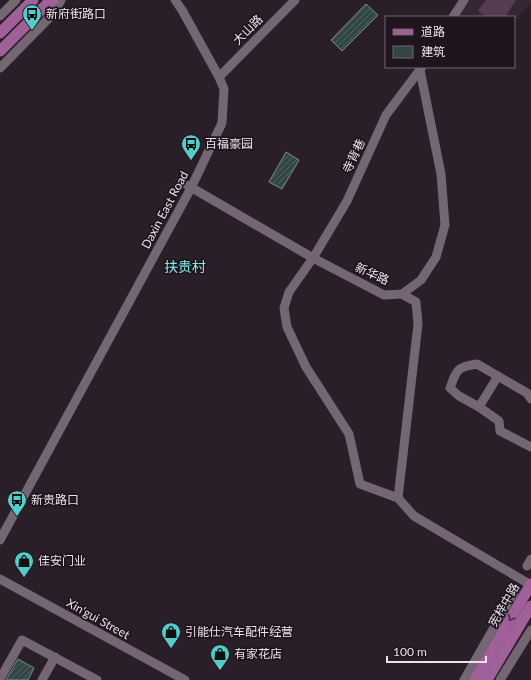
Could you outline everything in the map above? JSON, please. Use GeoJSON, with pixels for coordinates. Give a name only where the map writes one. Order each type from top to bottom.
{"type":"FeatureCollection","features":[{"type":"Feature","properties":{"kind":"main road"},"geometry":{"type":"LineString","coordinates":[[0,33],[33,0]]}},
{"type":"Feature","properties":{"kind":"main road"},"geometry":{"type":"LineString","coordinates":[[0,51],[47,4],[53,0]]}},
{"type":"Feature","properties":{"kind":"main road","name":"宪梓中路"},"geometry":{"type":"LineString","coordinates":[[474,680],[527,588]]}},
{"type":"Feature","properties":{"kind":"main road","name":"宪梓中路"},"geometry":{"type":"LineString","coordinates":[[487,680],[531,606]]}},
{"type":"Feature","properties":{"kind":"street"},"geometry":{"type":"LineString","coordinates":[[0,16],[16,0]]}},
{"type":"Feature","properties":{"kind":"street"},"geometry":{"type":"LineString","coordinates":[[0,68],[54,13],[61,0]]}},
{"type":"Feature","properties":{"kind":"street"},"geometry":{"type":"LineString","coordinates":[[175,0],[218,76]]}},
{"type":"Feature","properties":{"kind":"street","name":"大山路"},"geometry":{"type":"LineString","coordinates":[[218,76],[295,0]]}},
{"type":"Feature","properties":{"kind":"street"},"geometry":{"type":"LineString","coordinates":[[454,16],[464,0]]}},
{"type":"Feature","properties":{"kind":"street","name":"寺背巷"},"geometry":{"type":"LineString","coordinates":[[398,498],[360,484],[349,434],[306,367],[287,327],[284,308],[289,292],[312,258],[347,200],[386,115],[421,69]]}},
{"type":"Feature","properties":{"kind":"street","name":"新华路"},"geometry":{"type":"LineString","coordinates":[[189,186],[312,258],[384,295],[402,294],[421,280],[436,258],[444,226],[441,174],[421,69]]}},
{"type":"Feature","properties":{"kind":"street","name":"Daxin East Road"},"geometry":{"type":"LineString","coordinates":[[0,540],[189,186],[217,121],[218,76]]}},
{"type":"Feature","properties":{"kind":"street","name":"Daxin East Road"},"geometry":{"type":"LineString","coordinates":[[0,529],[189,186]]}},
{"type":"Feature","properties":{"kind":"street"},"geometry":{"type":"LineString","coordinates":[[402,294],[416,302],[418,324],[398,498],[414,516],[527,588],[464,680]]}},
{"type":"Feature","properties":{"kind":"street"},"geometry":{"type":"LineString","coordinates":[[531,399],[527,393],[477,364],[463,366],[456,372],[450,388],[459,396],[479,407],[499,421],[500,430],[531,446]]}},
{"type":"Feature","properties":{"kind":"street"},"geometry":{"type":"LineString","coordinates":[[479,407],[498,376]]}},
{"type":"Feature","properties":{"kind":"street","name":"Xin'gui Street"},"geometry":{"type":"LineString","coordinates":[[0,579],[184,680]]}},
{"type":"Feature","properties":{"kind":"street","name":"Xin'gui Street"},"geometry":{"type":"LineString","coordinates":[[0,585],[172,680]]}},
{"type":"Feature","properties":{"kind":"street"},"geometry":{"type":"LineString","coordinates":[[500,680],[531,630]]}},
{"type":"Feature","properties":{"kind":"street"},"geometry":{"type":"LineString","coordinates":[[0,679],[22,640],[93,679]]}},
{"type":"Feature","properties":{"kind":"street"},"geometry":{"type":"LineString","coordinates":[[42,680],[54,657]]}},
{"type":"Feature","properties":{"kind":"shaded area"},"geometry":{"type":"Polygon","coordinates":[[[467,0],[531,0],[531,3],[515,21],[515,16],[456,16],[467,0]]]}},
{"type":"Feature","properties":{"kind":"shaded area"},"geometry":{"type":"Polygon","coordinates":[[[486,0],[516,0],[506,16],[485,16],[478,11],[486,0]]]}},
{"type":"Feature","properties":{"kind":"building"},"geometry":{"type":"Polygon","coordinates":[[[366,4],[378,15],[342,51],[331,40],[366,4]]]}},
{"type":"Feature","properties":{"kind":"building"},"geometry":{"type":"Polygon","coordinates":[[[286,152],[299,160],[282,189],[269,182],[286,152]]]}},
{"type":"Feature","properties":{"kind":"building"},"geometry":{"type":"Polygon","coordinates":[[[18,659],[34,668],[28,680],[6,680],[18,659]]]}},
{"type":"Feature","properties":{"kind":"place","name":"新府街路口"},"geometry":{"type":"Point","coordinates":[32,31]}},
{"type":"Feature","properties":{"kind":"place","name":"百福豪园"},"geometry":{"type":"Point","coordinates":[191,161]}},
{"type":"Feature","properties":{"kind":"place","name":"新贵路口"},"geometry":{"type":"Point","coordinates":[17,517]}},
{"type":"Feature","properties":{"kind":"place","name":"佳安门业"},"geometry":{"type":"Point","coordinates":[24,578]}},
{"type":"Feature","properties":{"kind":"place","name":"引能仕汽车配件经营"},"geometry":{"type":"Point","coordinates":[171,649]}},
{"type":"Feature","properties":{"kind":"place","name":"有家花店"},"geometry":{"type":"Point","coordinates":[220,671]}},
{"type":"Feature","properties":{"kind":"district","name":"扶贵村"},"geometry":{"type":"Point","coordinates":[185,267]}}]}
